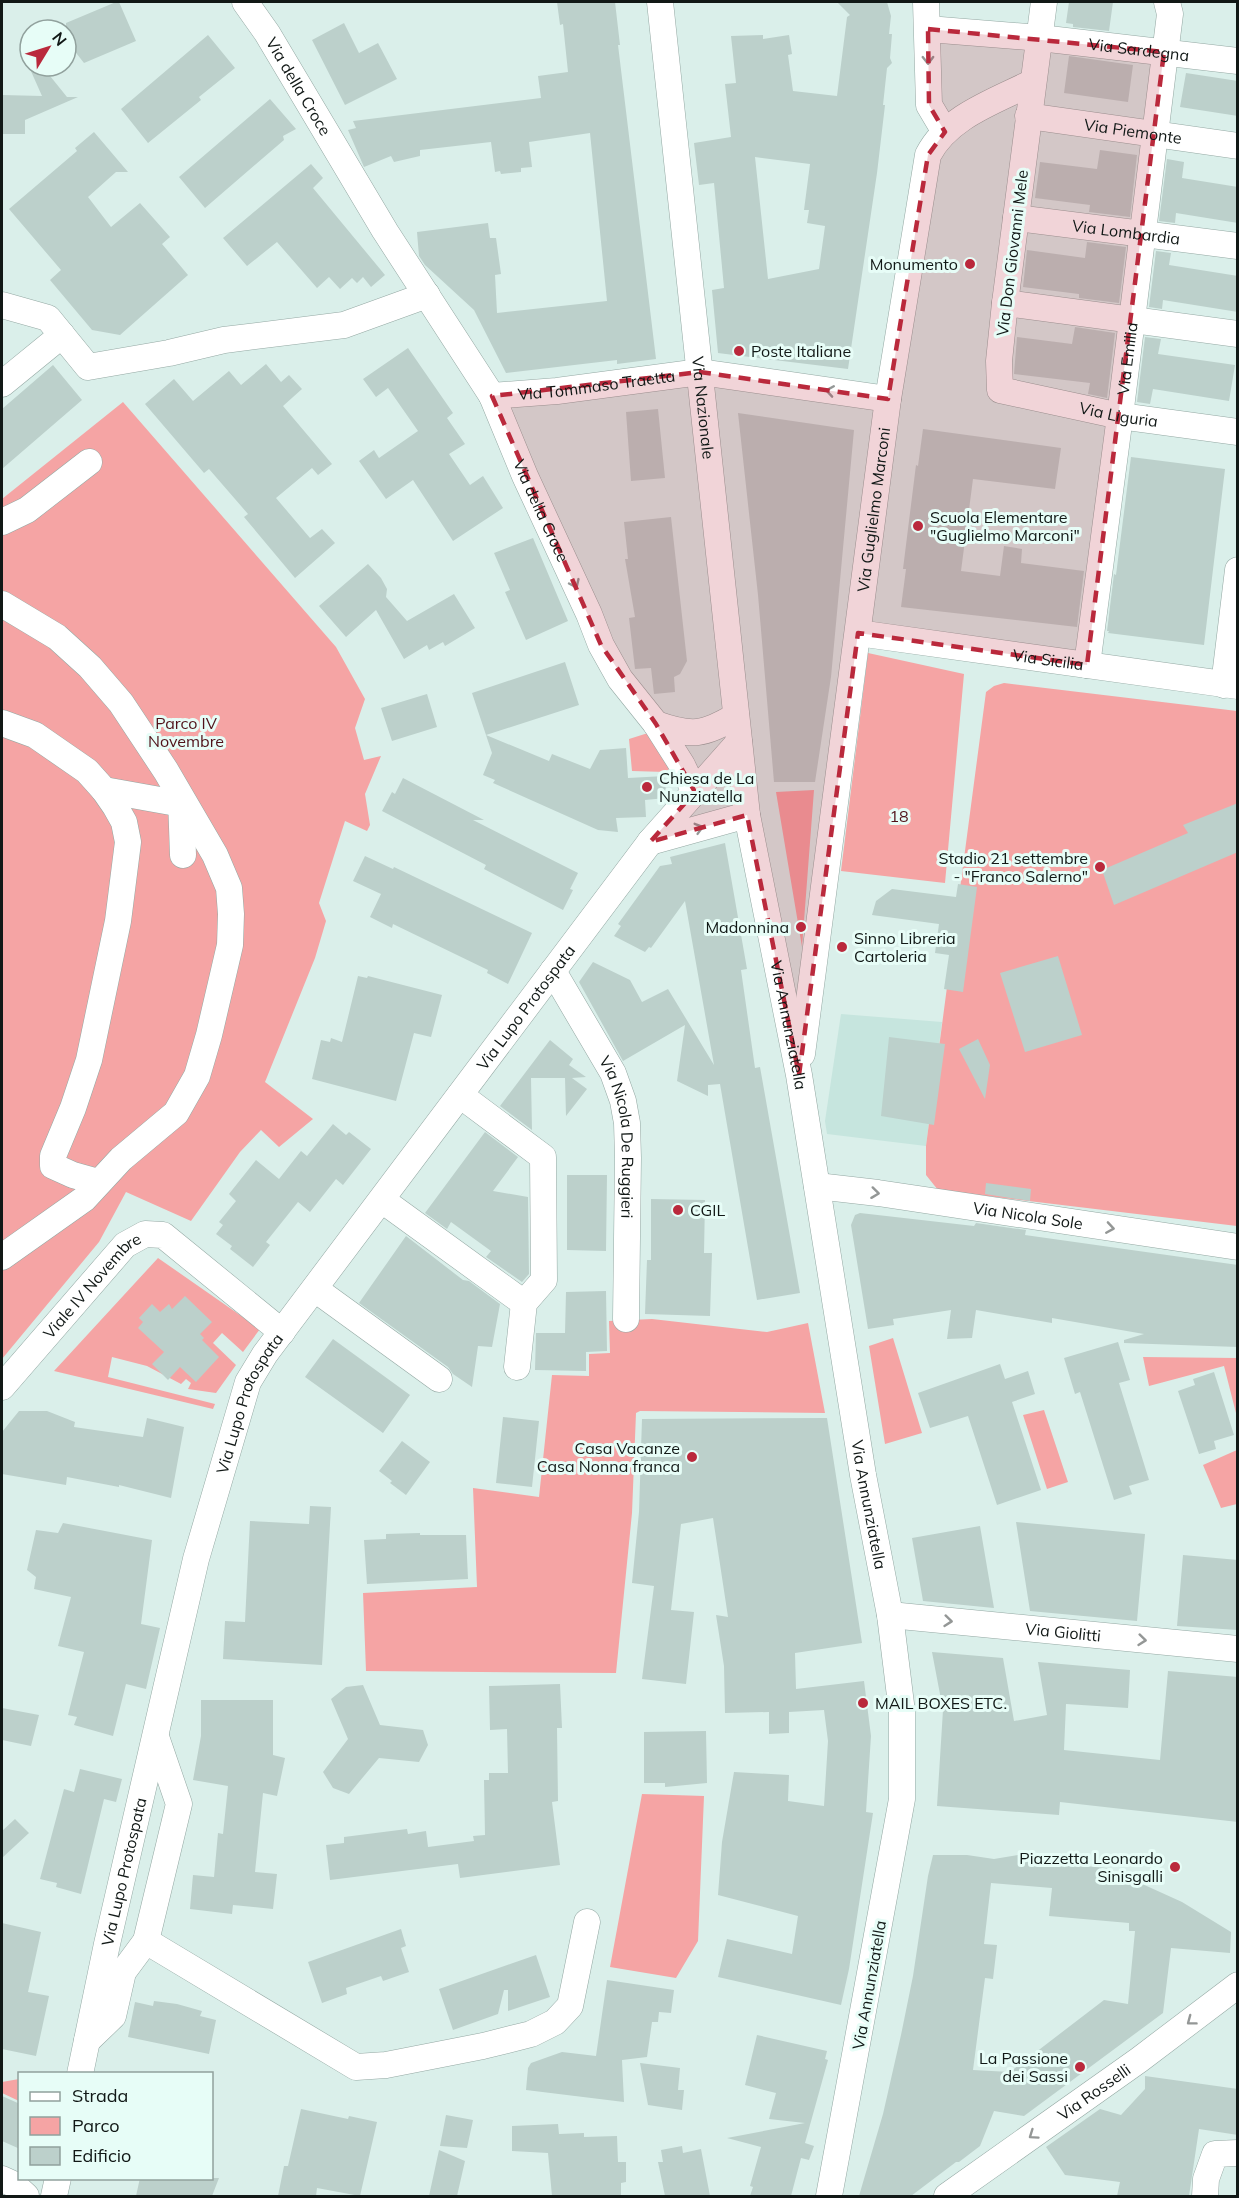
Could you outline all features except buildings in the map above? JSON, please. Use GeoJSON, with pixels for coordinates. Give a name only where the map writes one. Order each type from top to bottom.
{"type":"FeatureCollection","features":[{"type":"Feature","properties":{"kind":"street","name":"Via della Croce"},"geometry":{"type":"LineString","coordinates":[[245,2],[267,33],[385,231],[492,396],[525,476],[601,645],[620,679],[656,724],[682,765],[694,792]]}},
{"type":"Feature","properties":{"kind":"street"},"geometry":{"type":"LineString","coordinates":[[263,2],[267,33]]}},
{"type":"Feature","properties":{"kind":"street","name":"Via Nazionale"},"geometry":{"type":"LineString","coordinates":[[660,2],[747,815]]}},
{"type":"Feature","properties":{"kind":"street"},"geometry":{"type":"LineString","coordinates":[[926,2],[929,105],[945,132]]}},
{"type":"Feature","properties":{"kind":"street"},"geometry":{"type":"LineString","coordinates":[[1033,82],[1044,2]]}},
{"type":"Feature","properties":{"kind":"street","name":"Via Emilia"},"geometry":{"type":"LineString","coordinates":[[1087,665],[1164,52],[1173,6]]}},
{"type":"Feature","properties":{"kind":"street","name":"Via Sardegna"},"geometry":{"type":"LineString","coordinates":[[928,29],[1040,38],[1238,60]]}},
{"type":"Feature","properties":{"kind":"street","name":"Via Guglielmo Marconi"},"geometry":{"type":"LineString","coordinates":[[799,1075],[888,399],[928,155],[935,141],[969,115],[1033,82]]}},
{"type":"Feature","properties":{"kind":"street","name":"Via Don Giovanni Mele"},"geometry":{"type":"LineString","coordinates":[[1000,390],[999,361],[1005,303],[1033,82]]}},
{"type":"Feature","properties":{"kind":"street","name":"Via Piemonte"},"geometry":{"type":"LineString","coordinates":[[1028,116],[1238,146]]}},
{"type":"Feature","properties":{"kind":"street","name":"Via Lombardia"},"geometry":{"type":"LineString","coordinates":[[1016,218],[1238,246]]}},
{"type":"Feature","properties":{"kind":"street"},"geometry":{"type":"LineString","coordinates":[[2,305],[48,318],[88,367],[169,353],[224,340],[344,325],[427,295]]}},
{"type":"Feature","properties":{"kind":"street"},"geometry":{"type":"LineString","coordinates":[[1005,303],[1238,334]]}},
{"type":"Feature","properties":{"kind":"street"},"geometry":{"type":"LineString","coordinates":[[2,384],[62,334]]}},
{"type":"Feature","properties":{"kind":"street"},"geometry":{"type":"LineString","coordinates":[[700,372],[888,399]]}},
{"type":"Feature","properties":{"kind":"street","name":"Via Tommaso Traetta"},"geometry":{"type":"LineString","coordinates":[[492,396],[557,391],[700,372]]}},
{"type":"Feature","properties":{"kind":"street","name":"Via Liguria"},"geometry":{"type":"LineString","coordinates":[[1000,390],[1120,416],[1238,432]]}},
{"type":"Feature","properties":{"kind":"street"},"geometry":{"type":"LineString","coordinates":[[2,522],[27,510],[89,462]]}},
{"type":"Feature","properties":{"kind":"street"},"geometry":{"type":"LineString","coordinates":[[1231,686],[1238,570]]}},
{"type":"Feature","properties":{"kind":"street"},"geometry":{"type":"LineString","coordinates":[[2,604],[57,637],[90,667],[121,703],[166,771],[215,855],[229,888],[231,914],[230,945],[209,1035],[197,1076],[176,1113],[121,1159],[84,1199],[2,1257]]}},
{"type":"Feature","properties":{"kind":"street","name":"Via Sicilia"},"geometry":{"type":"LineString","coordinates":[[858,633],[1231,686]]}},
{"type":"Feature","properties":{"kind":"street"},"geometry":{"type":"LineString","coordinates":[[656,724],[680,732],[697,733],[717,727],[736,716]]}},
{"type":"Feature","properties":{"kind":"street"},"geometry":{"type":"LineString","coordinates":[[2,723],[35,735],[87,771],[104,790],[124,822],[128,842],[118,921],[89,1060],[73,1108],[53,1156],[53,1166],[98,1182]]}},
{"type":"Feature","properties":{"kind":"street","name":"Via Lupo Protospata"},"geometry":{"type":"LineString","coordinates":[[80,2072],[196,1559],[248,1382],[265,1354],[650,842],[739,742]]}},
{"type":"Feature","properties":{"kind":"street"},"geometry":{"type":"LineString","coordinates":[[104,790],[171,802],[182,799]]}},
{"type":"Feature","properties":{"kind":"street"},"geometry":{"type":"LineString","coordinates":[[182,799],[183,855]]}},
{"type":"Feature","properties":{"kind":"street"},"geometry":{"type":"LineString","coordinates":[[650,842],[747,815]]}},
{"type":"Feature","properties":{"kind":"street","name":"Via Annunziatella"},"geometry":{"type":"LineString","coordinates":[[747,815],[799,1075],[863,1475],[890,1615],[902,1712],[902,1799],[829,2196]]}},
{"type":"Feature","properties":{"kind":"street","name":"Via Nicola De Ruggieri"},"geometry":{"type":"LineString","coordinates":[[553,971],[613,1073],[623,1101],[627,1123],[628,1158],[626,1318]]}},
{"type":"Feature","properties":{"kind":"street"},"geometry":{"type":"LineString","coordinates":[[460,1095],[543,1157],[544,1280],[524,1303],[517,1367]]}},
{"type":"Feature","properties":{"kind":"street","name":"Via Nicola Sole"},"geometry":{"type":"LineString","coordinates":[[817,1186],[878,1193],[1238,1247]]}},
{"type":"Feature","properties":{"kind":"street"},"geometry":{"type":"LineString","coordinates":[[382,1200],[524,1303]]}},
{"type":"Feature","properties":{"kind":"street","name":"Viale IV Novembre"},"geometry":{"type":"LineString","coordinates":[[2,1387],[125,1245],[145,1234],[163,1235],[282,1332]]}},
{"type":"Feature","properties":{"kind":"street"},"geometry":{"type":"LineString","coordinates":[[315,1289],[439,1379]]}},
{"type":"Feature","properties":{"kind":"street","name":"Via Giolitti"},"geometry":{"type":"LineString","coordinates":[[890,1615],[1238,1649]]}},
{"type":"Feature","properties":{"kind":"street"},"geometry":{"type":"LineString","coordinates":[[87,2041],[113,2016],[123,1972],[146,1941],[179,1804],[156,1736]]}},
{"type":"Feature","properties":{"kind":"street"},"geometry":{"type":"LineString","coordinates":[[146,1941],[356,2067],[386,2065],[483,2046],[531,2034],[555,2022],[570,2006],[587,1922]]}},
{"type":"Feature","properties":{"kind":"street","name":"Via Rosselli"},"geometry":{"type":"LineString","coordinates":[[947,2196],[1139,2060],[1238,1986]]}},
{"type":"Feature","properties":{"kind":"street"},"geometry":{"type":"LineString","coordinates":[[1205,2196],[1206,2179],[1226,2154]]}},
{"type":"Feature","properties":{"kind":"street"},"geometry":{"type":"LineString","coordinates":[[2,2179],[14,2184],[26,2196]]}},
{"type":"Feature","properties":{"kind":"street"},"geometry":{"type":"LineString","coordinates":[[54,2196],[58,2180]]}},
{"type":"Feature","properties":{"kind":"highlighted area"},"geometry":{"type":"Polygon","coordinates":[[[928,29],[1164,52],[1087,665],[858,633],[799,1075],[747,815],[650,842],[695,792],[656,724],[601,645],[492,396],[700,372],[888,399],[928,155],[945,132],[929,105],[928,29]]]}},
{"type":"Feature","properties":{"kind":"shaded area"},"geometry":{"type":"Polygon","coordinates":[[[841,1014],[942,1022],[926,1146],[827,1134],[825,1121],[841,1014]]]}},
{"type":"Feature","properties":{"kind":"green space","name":"Parco IV Novembre"},"geometry":{"type":"Polygon","coordinates":[[[123,402],[336,647],[365,699],[355,728],[364,760],[381,756],[365,794],[370,825],[367,831],[345,821],[319,903],[326,921],[315,958],[265,1082],[313,1119],[279,1147],[261,1130],[240,1152],[191,1221],[126,1192],[99,1242],[2,1359],[2,499],[123,402]]]}},
{"type":"Feature","properties":{"kind":"green space","name":"18"},"geometry":{"type":"Polygon","coordinates":[[[868,653],[964,674],[945,883],[841,871],[868,653]]]}},
{"type":"Feature","properties":{"kind":"green space","name":"Stadio 21 settembre - \"Franco Salerno\""},"geometry":{"type":"Polygon","coordinates":[[[1004,683],[1237,711],[1237,1226],[938,1190],[926,1175],[926,1146],[986,692],[1004,683]]]}},
{"type":"Feature","properties":{"kind":"green space"},"geometry":{"type":"Polygon","coordinates":[[[648,733],[674,764],[666,772],[632,771],[629,739],[648,733]]]}},
{"type":"Feature","properties":{"kind":"green space"},"geometry":{"type":"Polygon","coordinates":[[[814,790],[802,947],[776,792],[814,790]]]}},
{"type":"Feature","properties":{"kind":"green space"},"geometry":{"type":"Polygon","coordinates":[[[158,1258],[260,1329],[243,1352],[222,1333],[213,1343],[236,1365],[216,1393],[188,1389],[191,1383],[186,1379],[181,1384],[147,1366],[112,1357],[108,1377],[215,1404],[213,1409],[54,1371],[158,1258]]]}},
{"type":"Feature","properties":{"kind":"green space"},"geometry":{"type":"Polygon","coordinates":[[[652,1319],[767,1332],[808,1323],[825,1413],[640,1411],[636,1413],[632,1513],[616,1673],[366,1671],[363,1593],[477,1587],[473,1488],[539,1497],[552,1375],[589,1376],[589,1354],[610,1353],[609,1321],[652,1319]]]}},
{"type":"Feature","properties":{"kind":"green space"},"geometry":{"type":"Polygon","coordinates":[[[893,1338],[922,1433],[885,1444],[869,1346],[893,1338]]]}},
{"type":"Feature","properties":{"kind":"green space"},"geometry":{"type":"Polygon","coordinates":[[[1143,1357],[1237,1358],[1237,1417],[1224,1366],[1149,1386],[1143,1357]]]}},
{"type":"Feature","properties":{"kind":"green space"},"geometry":{"type":"Polygon","coordinates":[[[1044,1410],[1068,1482],[1047,1489],[1023,1415],[1044,1410]]]}},
{"type":"Feature","properties":{"kind":"green space"},"geometry":{"type":"Polygon","coordinates":[[[1237,1450],[1237,1504],[1221,1508],[1203,1465],[1237,1450]]]}},
{"type":"Feature","properties":{"kind":"green space"},"geometry":{"type":"Polygon","coordinates":[[[642,1794],[704,1796],[698,1941],[676,1978],[610,1967],[642,1794]]]}},
{"type":"Feature","properties":{"kind":"green space"},"geometry":{"type":"Polygon","coordinates":[[[18,2079],[18,2101],[2,2093],[2,2082],[18,2079]]]}},
{"type":"Feature","properties":{"kind":"place","name":"Monumento"},"geometry":{"type":"Point","coordinates":[970,264]}},
{"type":"Feature","properties":{"kind":"place","name":"Poste Italiane"},"geometry":{"type":"Point","coordinates":[739,351]}},
{"type":"Feature","properties":{"kind":"place","name":"Scuola Elementare \"Guglielmo Marconi\""},"geometry":{"type":"Point","coordinates":[918,526]}},
{"type":"Feature","properties":{"kind":"place","name":"Chiesa de La Nunziatella"},"geometry":{"type":"Point","coordinates":[647,787]}},
{"type":"Feature","properties":{"kind":"place","name":"Stadio 21 settembre - \"Franco Salerno\""},"geometry":{"type":"Point","coordinates":[1100,867]}},
{"type":"Feature","properties":{"kind":"place","name":"Madonnina"},"geometry":{"type":"Point","coordinates":[801,927]}},
{"type":"Feature","properties":{"kind":"place","name":"Sinno Libreria Cartoleria"},"geometry":{"type":"Point","coordinates":[842,947]}},
{"type":"Feature","properties":{"kind":"place","name":"CGIL"},"geometry":{"type":"Point","coordinates":[678,1210]}},
{"type":"Feature","properties":{"kind":"place","name":"Casa Vacanze Casa Nonna franca"},"geometry":{"type":"Point","coordinates":[692,1457]}},
{"type":"Feature","properties":{"kind":"place","name":"MAIL BOXES ETC."},"geometry":{"type":"Point","coordinates":[863,1703]}},
{"type":"Feature","properties":{"kind":"place","name":"Piazzetta Leonardo Sinisgalli"},"geometry":{"type":"Point","coordinates":[1175,1867]}},
{"type":"Feature","properties":{"kind":"place","name":"La Passione dei Sassi"},"geometry":{"type":"Point","coordinates":[1080,2067]}}]}
